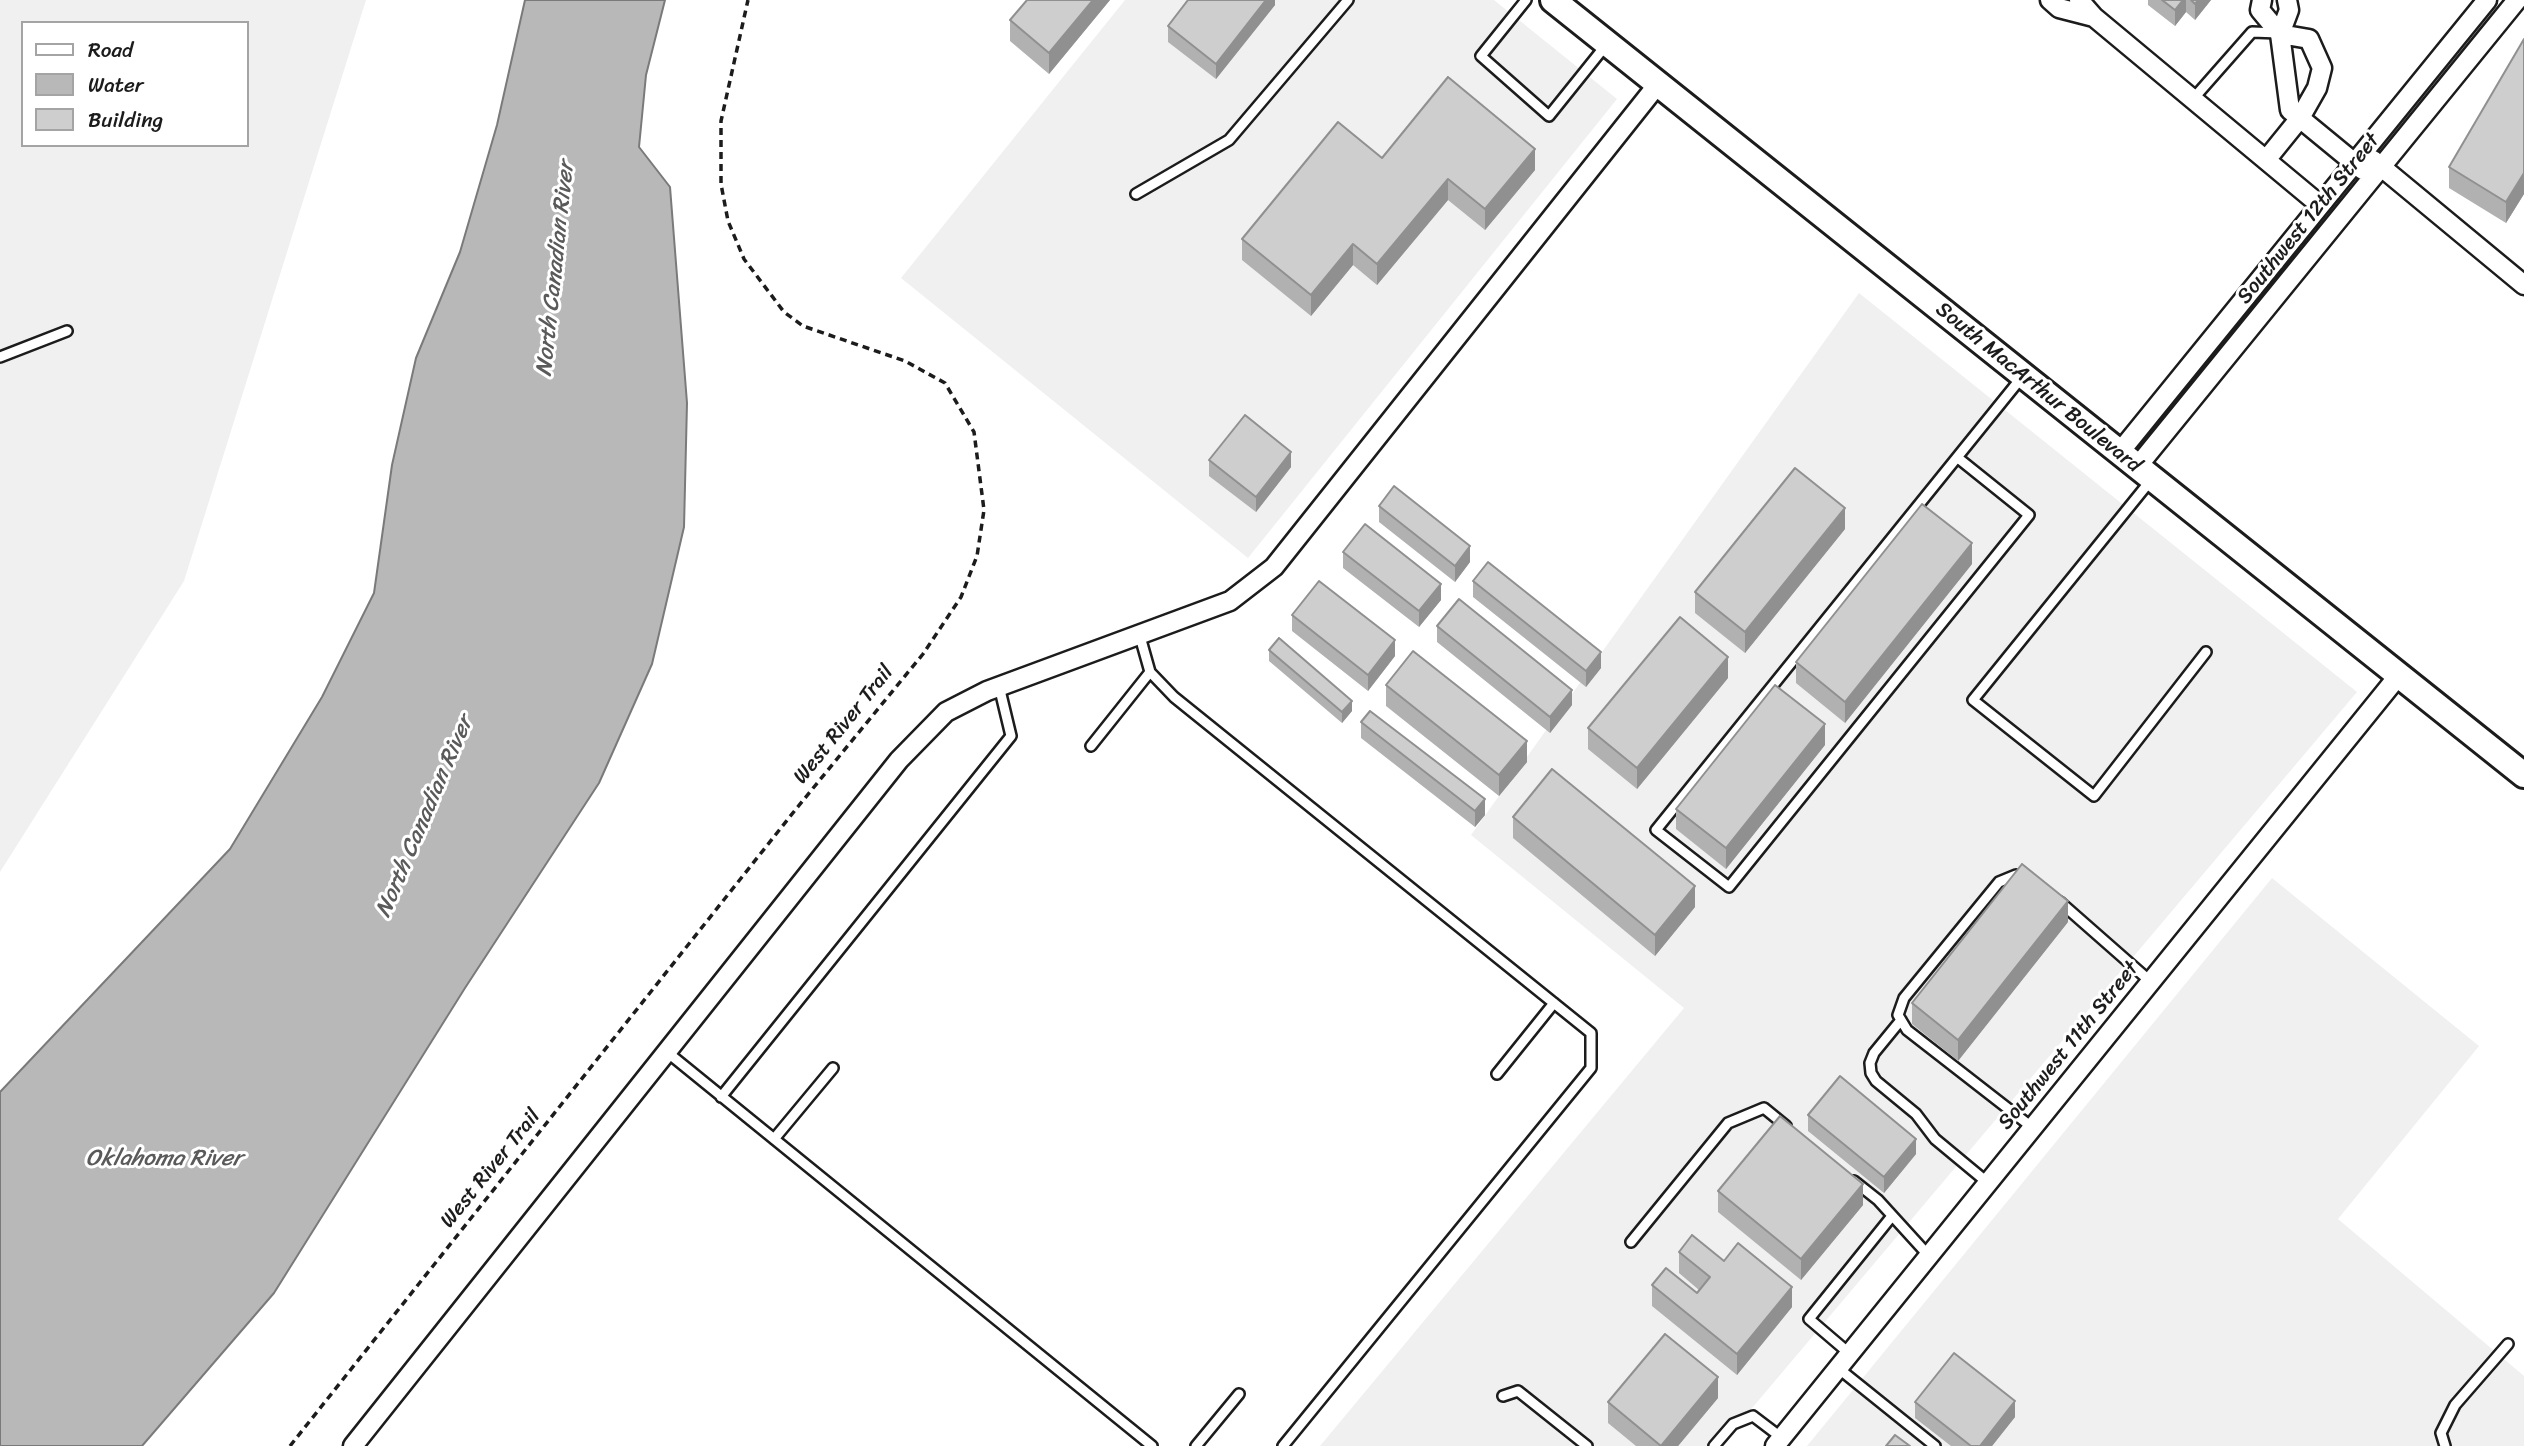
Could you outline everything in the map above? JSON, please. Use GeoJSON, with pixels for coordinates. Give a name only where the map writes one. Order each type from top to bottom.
{"type":"FeatureCollection","features":[{"type":"Feature","properties":{"kind":"main road","name":"South MacArthur Boulevard"},"geometry":{"type":"LineString","coordinates":[[1553,0],[2524,775]]}},
{"type":"Feature","properties":{"kind":"street"},"geometry":{"type":"LineString","coordinates":[[2050,0],[2059,8],[2094,17]]}},
{"type":"Feature","properties":{"kind":"street"},"geometry":{"type":"LineString","coordinates":[[2079,0],[2094,17],[2320,205]]}},
{"type":"Feature","properties":{"kind":"street"},"geometry":{"type":"LineString","coordinates":[[2262,0],[2260,10],[2280,34],[2309,39],[2322,68],[2317,88],[2300,118],[2266,160]]}},
{"type":"Feature","properties":{"kind":"street"},"geometry":{"type":"LineString","coordinates":[[2287,0],[2289,10],[2280,34],[2290,110],[2359,157],[2522,279]]}},
{"type":"Feature","properties":{"kind":"street","name":"Southwest 12th Street"},"geometry":{"type":"LineString","coordinates":[[2136,466],[2320,205],[2487,0]]}},
{"type":"Feature","properties":{"kind":"street","name":"Southwest 12th Street"},"geometry":{"type":"LineString","coordinates":[[2136,466],[2517,0]]}},
{"type":"Feature","properties":{"kind":"street"},"geometry":{"type":"LineString","coordinates":[[353,1446],[899,760],[946,712],[999,686],[1230,601],[1274,567],[1658,84]]}},
{"type":"Feature","properties":{"kind":"street","name":"Southwest 11th Street"},"geometry":{"type":"LineString","coordinates":[[1779,1442],[2399,676]]}},
{"type":"Feature","properties":{"kind":"lane"},"geometry":{"type":"LineString","coordinates":[[1526,0],[1481,56],[1549,116],[1607,43]]}},
{"type":"Feature","properties":{"kind":"lane"},"geometry":{"type":"LineString","coordinates":[[1136,194],[1229,139],[1346,1]]}},
{"type":"Feature","properties":{"kind":"lane"},"geometry":{"type":"LineString","coordinates":[[2193,99],[2252,32],[2280,34]]}},
{"type":"Feature","properties":{"kind":"lane"},"geometry":{"type":"LineString","coordinates":[[0,357],[67,331]]}},
{"type":"Feature","properties":{"kind":"lane"},"geometry":{"type":"LineString","coordinates":[[1958,458],[2029,515],[1729,887],[1656,830],[2023,376]]}},
{"type":"Feature","properties":{"kind":"lane"},"geometry":{"type":"LineString","coordinates":[[2136,466],[1973,701],[2094,796],[2206,652]]}},
{"type":"Feature","properties":{"kind":"lane"},"geometry":{"type":"LineString","coordinates":[[1139,633],[1150,672],[1174,697],[1591,1033],[1591,1068],[1283,1446]]}},
{"type":"Feature","properties":{"kind":"lane"},"geometry":{"type":"LineString","coordinates":[[1091,746],[1150,672]]}},
{"type":"Feature","properties":{"kind":"lane"},"geometry":{"type":"LineString","coordinates":[[721,1097],[1011,736],[999,686]]}},
{"type":"Feature","properties":{"kind":"lane"},"geometry":{"type":"LineString","coordinates":[[2028,880],[2016,875],[1999,883],[1904,998],[1898,1015],[1907,1030],[2033,1128]]}},
{"type":"Feature","properties":{"kind":"lane"},"geometry":{"type":"LineString","coordinates":[[2050,893],[2151,982]]}},
{"type":"Feature","properties":{"kind":"lane"},"geometry":{"type":"LineString","coordinates":[[1497,1074],[1554,1003]]}},
{"type":"Feature","properties":{"kind":"lane"},"geometry":{"type":"LineString","coordinates":[[1901,1020],[1874,1053],[1870,1063],[1871,1073],[1876,1081],[1916,1114],[1935,1139],[1988,1183]]}},
{"type":"Feature","properties":{"kind":"lane"},"geometry":{"type":"LineString","coordinates":[[667,1052],[1152,1446]]}},
{"type":"Feature","properties":{"kind":"lane"},"geometry":{"type":"LineString","coordinates":[[774,1139],[833,1068]]}},
{"type":"Feature","properties":{"kind":"lane"},"geometry":{"type":"LineString","coordinates":[[1631,1242],[1728,1124],[1764,1108],[1795,1133]]}},
{"type":"Feature","properties":{"kind":"lane"},"geometry":{"type":"LineString","coordinates":[[1847,1175],[1892,1216],[1929,1256]]}},
{"type":"Feature","properties":{"kind":"lane"},"geometry":{"type":"LineString","coordinates":[[1850,1354],[1809,1319],[1892,1216]]}},
{"type":"Feature","properties":{"kind":"lane"},"geometry":{"type":"LineString","coordinates":[[2445,1446],[2441,1433],[2455,1405],[2508,1345]]}},
{"type":"Feature","properties":{"kind":"lane"},"geometry":{"type":"LineString","coordinates":[[1838,1368],[1935,1446]]}},
{"type":"Feature","properties":{"kind":"lane"},"geometry":{"type":"LineString","coordinates":[[1503,1395],[1518,1391],[1587,1446]]}},
{"type":"Feature","properties":{"kind":"lane"},"geometry":{"type":"LineString","coordinates":[[1196,1446],[1239,1394]]}},
{"type":"Feature","properties":{"kind":"lane"},"geometry":{"type":"LineString","coordinates":[[1714,1446],[1733,1424],[1753,1416],[1779,1442]]}},
{"type":"Feature","properties":{"kind":"path","name":"West River Trail"},"geometry":{"type":"LineString","coordinates":[[290,1446],[796,809],[923,654],[961,597],[977,556],[984,510],[974,432],[945,383],[905,361],[803,326],[784,312],[744,259],[728,221],[722,184],[721,121],[748,0]]}},
{"type":"Feature","properties":{"kind":"shaded area"},"geometry":{"type":"Polygon","coordinates":[[[0,0],[366,0],[184,581],[0,872],[0,0]]]}},
{"type":"Feature","properties":{"kind":"shaded area"},"geometry":{"type":"Polygon","coordinates":[[[1125,0],[1494,0],[1617,99],[1248,558],[901,278],[1125,0]]]}},
{"type":"Feature","properties":{"kind":"shaded area"},"geometry":{"type":"Polygon","coordinates":[[[1859,293],[2357,692],[1720,1446],[1320,1446],[1684,1008],[1471,835],[1859,293]]]}},
{"type":"Feature","properties":{"kind":"shaded area"},"geometry":{"type":"Polygon","coordinates":[[[2272,878],[2479,1046],[2338,1219],[2524,1376],[2524,1446],[1807,1446],[2272,878]]]}},
{"type":"Feature","properties":{"kind":"water","name":"Oklahoma River"},"geometry":{"type":"Polygon","coordinates":[[[525,0],[665,0],[646,75],[639,147],[670,187],[687,403],[684,527],[652,664],[599,783],[465,988],[274,1293],[142,1446],[0,1446],[0,1092],[230,849],[322,697],[374,593],[392,465],[416,358],[460,252],[497,125],[525,0]]]}},
{"type":"Feature","properties":{"kind":"building"},"geometry":{"type":"Polygon","coordinates":[[[1027,0],[1093,0],[1049,53],[1010,20],[1027,0]]]}},
{"type":"Feature","properties":{"kind":"building"},"geometry":{"type":"Polygon","coordinates":[[[1188,0],[1266,0],[1216,64],[1168,26],[1188,0]]]}},
{"type":"Feature","properties":{"kind":"building"},"geometry":{"type":"Polygon","coordinates":[[[2162,0],[2183,0],[2175,10],[2162,0]]]}},
{"type":"Feature","properties":{"kind":"building"},"geometry":{"type":"Polygon","coordinates":[[[2524,39],[2524,173],[2506,202],[2449,167],[2524,39]]]}},
{"type":"Feature","properties":{"kind":"building"},"geometry":{"type":"Polygon","coordinates":[[[1448,77],[1535,149],[1485,209],[1448,179],[1377,264],[1353,244],[1311,295],[1242,239],[1338,122],[1382,158],[1448,77]]]}},
{"type":"Feature","properties":{"kind":"building"},"geometry":{"type":"Polygon","coordinates":[[[1245,415],[1291,452],[1256,497],[1209,460],[1245,415]]]}},
{"type":"Feature","properties":{"kind":"building"},"geometry":{"type":"Polygon","coordinates":[[[1795,468],[1845,508],[1745,632],[1695,592],[1795,468]]]}},
{"type":"Feature","properties":{"kind":"building"},"geometry":{"type":"Polygon","coordinates":[[[1394,486],[1470,546],[1455,566],[1379,506],[1394,486]]]}},
{"type":"Feature","properties":{"kind":"building"},"geometry":{"type":"Polygon","coordinates":[[[1922,504],[1972,543],[1845,702],[1796,662],[1922,504]]]}},
{"type":"Feature","properties":{"kind":"building"},"geometry":{"type":"Polygon","coordinates":[[[1365,524],[1441,584],[1419,611],[1343,552],[1365,524]]]}},
{"type":"Feature","properties":{"kind":"building"},"geometry":{"type":"Polygon","coordinates":[[[1488,562],[1601,652],[1586,671],[1473,581],[1488,562]]]}},
{"type":"Feature","properties":{"kind":"building"},"geometry":{"type":"Polygon","coordinates":[[[1319,581],[1395,640],[1368,675],[1292,615],[1319,581]]]}},
{"type":"Feature","properties":{"kind":"building"},"geometry":{"type":"Polygon","coordinates":[[[1459,599],[1572,690],[1550,717],[1437,626],[1459,599]]]}},
{"type":"Feature","properties":{"kind":"building"},"geometry":{"type":"Polygon","coordinates":[[[1680,617],[1728,657],[1637,768],[1588,728],[1680,617]]]}},
{"type":"Feature","properties":{"kind":"building"},"geometry":{"type":"Polygon","coordinates":[[[1279,638],[1352,701],[1342,712],[1269,650],[1279,638]]]}},
{"type":"Feature","properties":{"kind":"building"},"geometry":{"type":"Polygon","coordinates":[[[1413,651],[1527,741],[1499,775],[1386,685],[1413,651]]]}},
{"type":"Feature","properties":{"kind":"building"},"geometry":{"type":"Polygon","coordinates":[[[1775,685],[1825,724],[1726,848],[1676,809],[1775,685]]]}},
{"type":"Feature","properties":{"kind":"building"},"geometry":{"type":"Polygon","coordinates":[[[1370,711],[1485,799],[1475,811],[1361,722],[1370,711]]]}},
{"type":"Feature","properties":{"kind":"building"},"geometry":{"type":"Polygon","coordinates":[[[1552,769],[1695,886],[1655,935],[1513,817],[1552,769]]]}},
{"type":"Feature","properties":{"kind":"building"},"geometry":{"type":"Polygon","coordinates":[[[2022,864],[2068,901],[1958,1040],[1912,1003],[2022,864]]]}},
{"type":"Feature","properties":{"kind":"building"},"geometry":{"type":"Polygon","coordinates":[[[1840,1076],[1916,1139],[1884,1177],[1808,1115],[1840,1076]]]}},
{"type":"Feature","properties":{"kind":"building"},"geometry":{"type":"Polygon","coordinates":[[[1780,1116],[1863,1184],[1801,1259],[1718,1191],[1780,1116]]]}},
{"type":"Feature","properties":{"kind":"building"},"geometry":{"type":"Polygon","coordinates":[[[1692,1235],[1724,1261],[1738,1243],[1792,1287],[1737,1354],[1652,1285],[1666,1268],[1697,1293],[1710,1277],[1679,1252],[1692,1235]]]}},
{"type":"Feature","properties":{"kind":"building"},"geometry":{"type":"Polygon","coordinates":[[[1665,1334],[1718,1377],[1661,1446],[1608,1402],[1665,1334]]]}},
{"type":"Feature","properties":{"kind":"building"},"geometry":{"type":"Polygon","coordinates":[[[1954,1353],[2015,1401],[1980,1446],[1971,1446],[1915,1402],[1954,1353]]]}},
{"type":"Feature","properties":{"kind":"building"},"geometry":{"type":"Polygon","coordinates":[[[1895,1435],[1910,1446],[1886,1446],[1895,1435]]]}},
{"type":"Feature","properties":{"kind":"water label","name":"North Canadian River"},"geometry":{"type":"Point","coordinates":[556,269]}},
{"type":"Feature","properties":{"kind":"water label","name":"North Canadian River"},"geometry":{"type":"Point","coordinates":[425,817]}}]}
